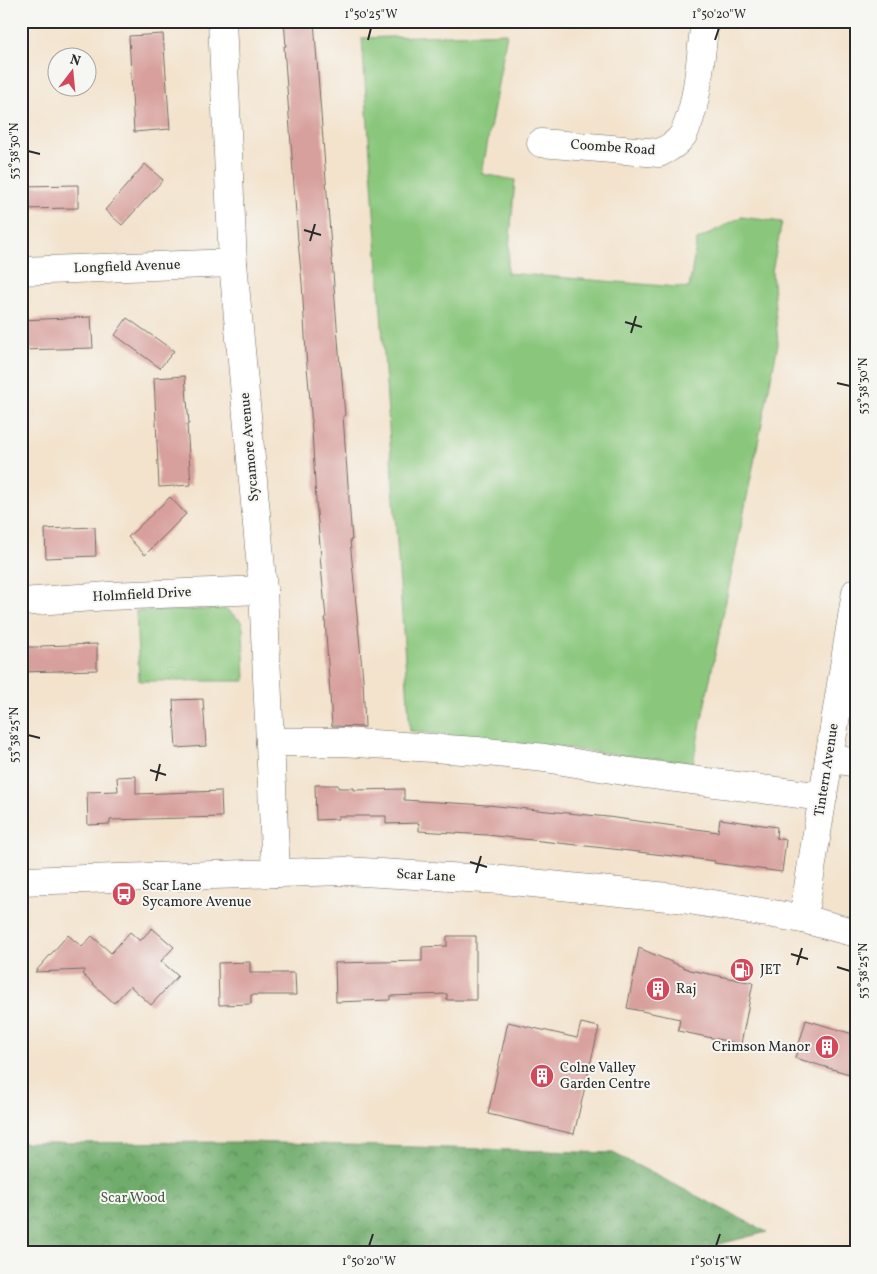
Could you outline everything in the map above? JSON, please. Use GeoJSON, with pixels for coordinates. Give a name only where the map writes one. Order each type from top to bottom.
{"type":"FeatureCollection","features":[{"type":"Feature","properties":{"kind":"street","name":"Sycamore Avenue"},"geometry":{"type":"LineString","coordinates":[[222,21],[233,263],[263,590],[276,873]]}},
{"type":"Feature","properties":{"kind":"street","name":"Coombe Road"},"geometry":{"type":"LineString","coordinates":[[542,142],[659,154],[674,146],[682,135],[694,104],[704,21]]}},
{"type":"Feature","properties":{"kind":"street","name":"Longfield Avenue"},"geometry":{"type":"LineString","coordinates":[[21,271],[233,263]]}},
{"type":"Feature","properties":{"kind":"street","name":"Holmfield Drive"},"geometry":{"type":"LineString","coordinates":[[21,602],[263,590]]}},
{"type":"Feature","properties":{"kind":"street","name":"Tintern Avenue"},"geometry":{"type":"LineString","coordinates":[[803,919],[856,592]]}},
{"type":"Feature","properties":{"kind":"street"},"geometry":{"type":"LineString","coordinates":[[270,742],[343,742],[477,751],[546,758],[630,772],[823,797]]}},
{"type":"Feature","properties":{"kind":"street"},"geometry":{"type":"LineString","coordinates":[[829,758],[856,763]]}},
{"type":"Feature","properties":{"kind":"street","name":"Scar Lane"},"geometry":{"type":"LineString","coordinates":[[21,881],[345,871],[502,880],[677,898],[803,919],[856,933]]}},
{"type":"Feature","properties":{"kind":"green space"},"geometry":{"type":"Polygon","coordinates":[[[507,33],[482,174],[515,180],[507,273],[689,288],[697,240],[741,217],[782,222],[772,271],[778,344],[693,763],[410,731],[362,38],[507,33]]]}},
{"type":"Feature","properties":{"kind":"green space"},"geometry":{"type":"Polygon","coordinates":[[[226,609],[241,621],[243,628],[245,681],[139,681],[136,611],[226,609]]]}},
{"type":"Feature","properties":{"kind":"green space","name":"Scar Wood"},"geometry":{"type":"Polygon","coordinates":[[[249,1142],[613,1153],[767,1232],[684,1253],[21,1253],[21,1143],[249,1142]]]}},
{"type":"Feature","properties":{"kind":"building"},"geometry":{"type":"Polygon","coordinates":[[[284,21],[314,21],[345,416],[343,416],[352,540],[350,540],[363,679],[365,727],[332,726],[326,618],[284,46],[286,46],[284,21]]]}},
{"type":"Feature","properties":{"kind":"building"},"geometry":{"type":"Polygon","coordinates":[[[163,34],[170,129],[134,132],[129,36],[163,34]]]}},
{"type":"Feature","properties":{"kind":"building"},"geometry":{"type":"Polygon","coordinates":[[[145,164],[163,180],[122,225],[105,210],[145,164]]]}},
{"type":"Feature","properties":{"kind":"building"},"geometry":{"type":"Polygon","coordinates":[[[78,185],[78,208],[21,209],[21,186],[78,185]]]}},
{"type":"Feature","properties":{"kind":"building"},"geometry":{"type":"Polygon","coordinates":[[[91,317],[93,348],[21,350],[21,320],[91,317]]]}},
{"type":"Feature","properties":{"kind":"building"},"geometry":{"type":"Polygon","coordinates":[[[127,318],[174,351],[160,368],[115,335],[127,318]]]}},
{"type":"Feature","properties":{"kind":"building"},"geometry":{"type":"Polygon","coordinates":[[[185,376],[191,485],[159,487],[154,378],[185,376]]]}},
{"type":"Feature","properties":{"kind":"building"},"geometry":{"type":"Polygon","coordinates":[[[170,497],[186,514],[145,555],[128,537],[170,497]]]}},
{"type":"Feature","properties":{"kind":"building"},"geometry":{"type":"Polygon","coordinates":[[[95,527],[96,556],[46,558],[45,529],[95,527]]]}},
{"type":"Feature","properties":{"kind":"building"},"geometry":{"type":"Polygon","coordinates":[[[97,644],[97,670],[21,672],[21,647],[97,644]]]}},
{"type":"Feature","properties":{"kind":"building"},"geometry":{"type":"Polygon","coordinates":[[[203,699],[206,746],[176,748],[173,700],[203,699]]]}},
{"type":"Feature","properties":{"kind":"building"},"geometry":{"type":"Polygon","coordinates":[[[136,776],[136,794],[221,791],[222,817],[110,820],[110,824],[88,825],[87,792],[118,791],[117,777],[136,776]]]}},
{"type":"Feature","properties":{"kind":"building"},"geometry":{"type":"Polygon","coordinates":[[[315,785],[338,785],[338,788],[354,788],[354,790],[404,789],[404,800],[487,805],[608,817],[718,832],[720,819],[777,827],[776,838],[786,840],[782,872],[714,863],[715,861],[604,848],[487,835],[419,831],[419,823],[386,824],[386,816],[338,816],[338,819],[316,820],[315,785]]]}},
{"type":"Feature","properties":{"kind":"building"},"geometry":{"type":"Polygon","coordinates":[[[152,928],[174,947],[161,961],[178,976],[151,1005],[130,986],[114,1003],[82,974],[85,970],[35,972],[68,935],[82,947],[92,936],[111,953],[130,932],[140,941],[152,928]]]}},
{"type":"Feature","properties":{"kind":"building"},"geometry":{"type":"Polygon","coordinates":[[[447,936],[476,936],[476,1000],[447,1000],[447,994],[390,996],[390,1000],[336,1002],[335,963],[422,961],[422,947],[447,946],[447,936]]]}},
{"type":"Feature","properties":{"kind":"building"},"geometry":{"type":"Polygon","coordinates":[[[639,948],[690,970],[753,983],[741,1044],[678,1031],[680,1019],[627,1008],[639,948]]]}},
{"type":"Feature","properties":{"kind":"building"},"geometry":{"type":"Polygon","coordinates":[[[250,962],[250,973],[295,973],[296,995],[251,995],[251,1004],[219,1005],[218,963],[250,962]]]}},
{"type":"Feature","properties":{"kind":"building","name":"Crimson Manor"},"geometry":{"type":"Polygon","coordinates":[[[806,1020],[856,1035],[856,1076],[795,1058],[806,1020]]]}},
{"type":"Feature","properties":{"kind":"building","name":"Colne Valley Garden Centre"},"geometry":{"type":"Polygon","coordinates":[[[508,1022],[577,1038],[581,1023],[599,1027],[574,1134],[488,1114],[508,1022]]]}},
{"type":"Feature","properties":{"kind":"place","name":"Scar Lane Sycamore Avenue"},"geometry":{"type":"Point","coordinates":[124,894]}},
{"type":"Feature","properties":{"kind":"place","name":"JET"},"geometry":{"type":"Point","coordinates":[742,970]}},
{"type":"Feature","properties":{"kind":"place","name":"Raj"},"geometry":{"type":"Point","coordinates":[658,989]}},
{"type":"Feature","properties":{"kind":"place","name":"Crimson Manor"},"geometry":{"type":"Point","coordinates":[827,1047]}},
{"type":"Feature","properties":{"kind":"place","name":"Colne Valley Garden Centre"},"geometry":{"type":"Point","coordinates":[542,1076]}}]}
